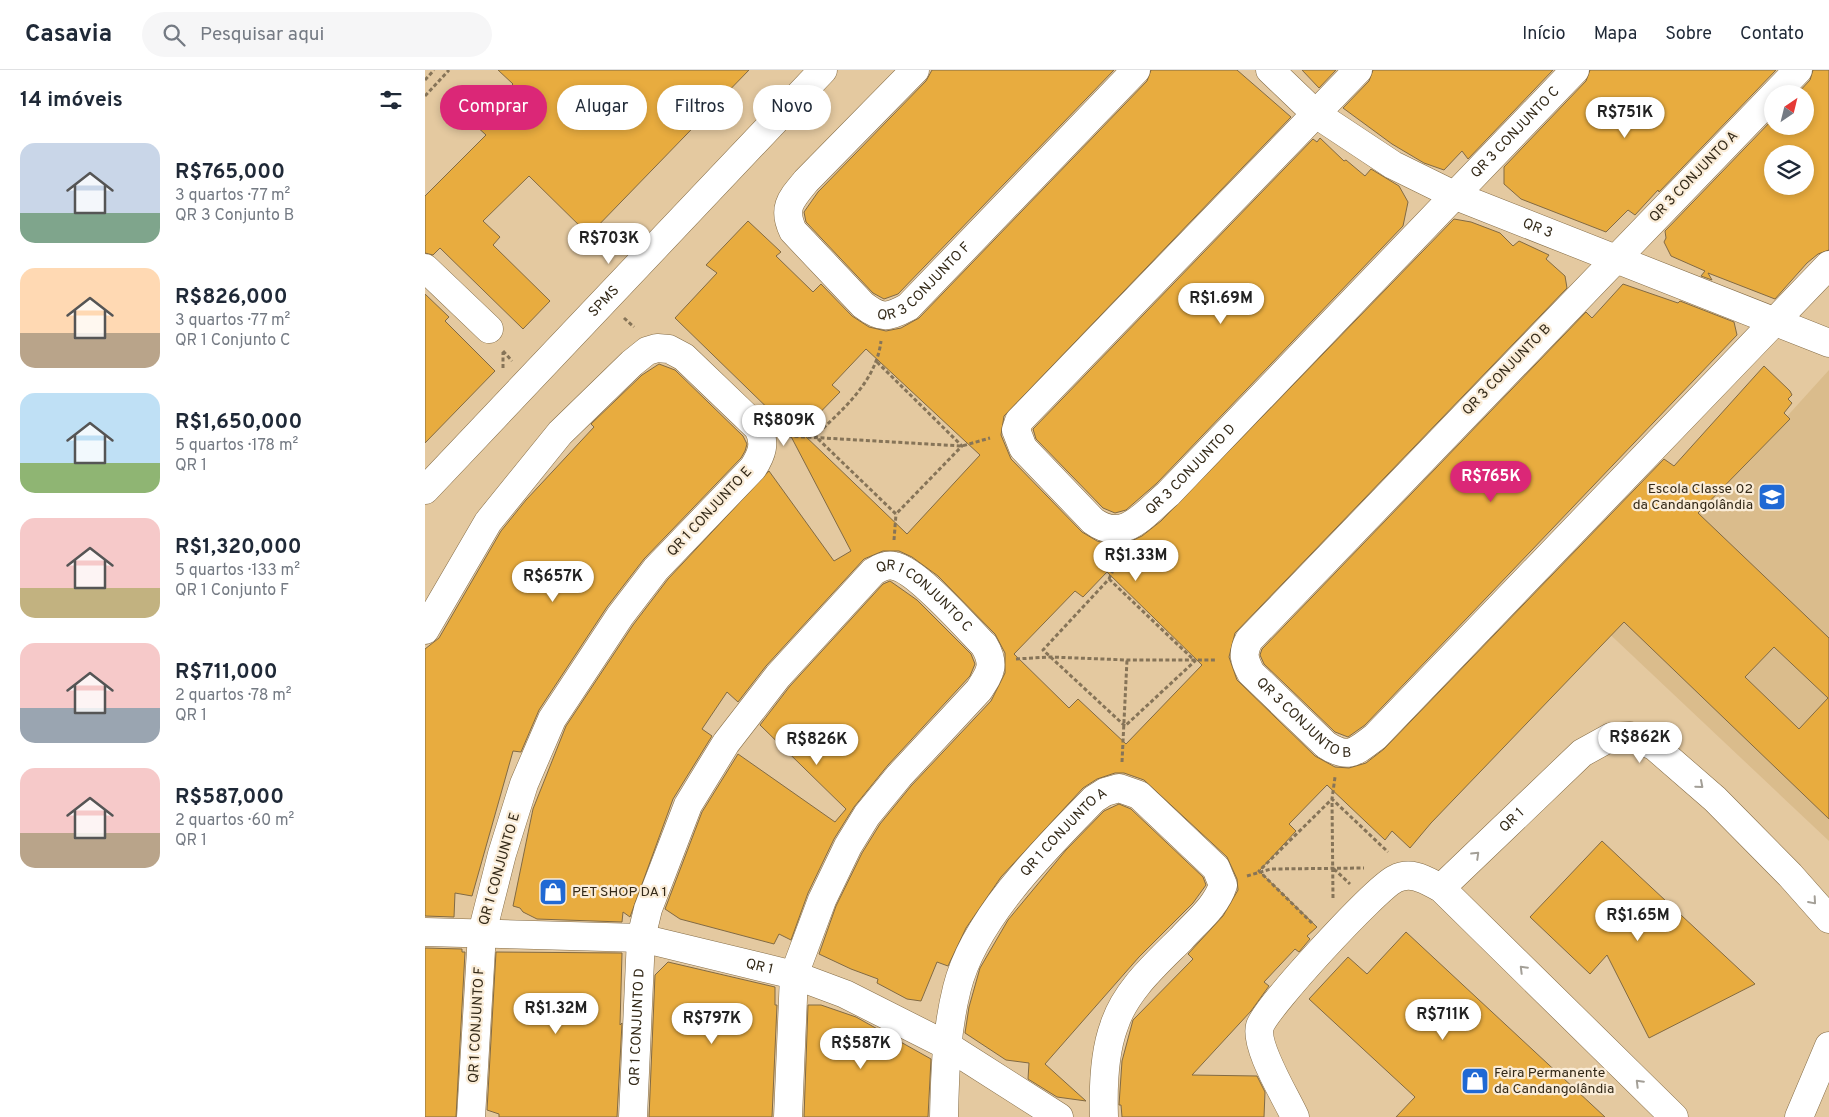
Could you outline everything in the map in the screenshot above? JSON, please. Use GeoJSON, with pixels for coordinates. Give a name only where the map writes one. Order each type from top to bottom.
{"type":"FeatureCollection","features":[{"type":"Feature","properties":{"kind":"street","name":"SPMS"},"geometry":{"type":"LineString","coordinates":[[428,481],[605,300],[823,70]]}},
{"type":"Feature","properties":{"kind":"street","name":"QR 3 CONJUNTO F"},"geometry":{"type":"LineString","coordinates":[[915,70],[806,181],[793,197],[787,211],[788,221],[800,238],[863,304],[873,313],[885,316],[893,315],[907,306],[1136,70]]}},
{"type":"Feature","properties":{"kind":"street","name":"QR 3"},"geometry":{"type":"LineString","coordinates":[[1270,70],[1315,114],[1393,166],[1456,196],[1615,257],[1829,343]]}},
{"type":"Feature","properties":{"kind":"street"},"geometry":{"type":"LineString","coordinates":[[1016,430],[1019,421],[1027,411],[1358,70]]}},
{"type":"Feature","properties":{"kind":"street","name":"QR 3 CONJUNTO C"},"geometry":{"type":"LineString","coordinates":[[1456,196],[1575,70]]}},
{"type":"Feature","properties":{"kind":"street","name":"QR 3 CONJUNTO A"},"geometry":{"type":"LineString","coordinates":[[1783,85],[1798,70]]}},
{"type":"Feature","properties":{"kind":"street","name":"QR 3 CONJUNTO A"},"geometry":{"type":"LineString","coordinates":[[1615,257],[1764,104]]}},
{"type":"Feature","properties":{"kind":"street","name":"QR 3 CONJUNTO D"},"geometry":{"type":"LineString","coordinates":[[1016,430],[1023,448],[1093,521],[1103,528],[1113,530],[1122,529],[1132,524],[1168,494],[1456,196]]}},
{"type":"Feature","properties":{"kind":"street","name":"QR 3 CONJUNTO B"},"geometry":{"type":"LineString","coordinates":[[1615,257],[1258,630],[1245,648],[1244,658],[1251,673],[1327,745],[1338,753],[1348,754],[1358,750],[1375,736],[1775,322]]}},
{"type":"Feature","properties":{"kind":"street"},"geometry":{"type":"LineString","coordinates":[[1775,322],[1829,265]]}},
{"type":"Feature","properties":{"kind":"street"},"geometry":{"type":"LineString","coordinates":[[425,268],[489,329]]}},
{"type":"Feature","properties":{"kind":"street"},"geometry":{"type":"LineString","coordinates":[[425,630],[488,522],[560,433],[632,363],[647,351],[657,348],[669,349],[684,357],[758,428],[763,436]]}},
{"type":"Feature","properties":{"kind":"street","name":"QR 1 CONJUNTO E"},"geometry":{"type":"LineString","coordinates":[[482,933],[502,854],[525,784],[552,719],[615,624],[656,569],[753,468],[761,455],[763,436]]}},
{"type":"Feature","properties":{"kind":"street","name":"QR 1 CONJUNTO C"},"geometry":{"type":"LineString","coordinates":[[641,938],[648,909],[688,805],[726,743],[778,676],[873,572],[881,566],[892,565],[901,567],[917,578],[985,645],[991,660]]}},
{"type":"Feature","properties":{"kind":"street"},"geometry":{"type":"LineString","coordinates":[[788,1117],[794,975],[821,900],[847,846],[867,814],[899,776],[979,690],[989,674],[991,660]]}},
{"type":"Feature","properties":{"kind":"street","name":"QR 1"},"geometry":{"type":"LineString","coordinates":[[1431,883],[1582,753],[1611,737],[1630,736],[1655,746],[1715,799],[1790,875],[1829,919]]}},
{"type":"Feature","properties":{"kind":"street","name":"QR 1 CONJUNTO A"},"geometry":{"type":"LineString","coordinates":[[943,1117],[945,1045],[957,987],[971,953],[991,919],[1031,863],[1094,799],[1105,792],[1119,788],[1139,795],[1216,868],[1223,885]]}},
{"type":"Feature","properties":{"kind":"street"},"geometry":{"type":"LineString","coordinates":[[1295,1117],[1260,1046],[1259,1027],[1269,1011],[1330,940],[1369,901],[1395,879],[1408,875],[1431,883],[1674,1117]]}},
{"type":"Feature","properties":{"kind":"street"},"geometry":{"type":"LineString","coordinates":[[1104,1117],[1107,1062],[1114,1026],[1127,998],[1148,972],[1211,907],[1223,885]]}},
{"type":"Feature","properties":{"kind":"street","name":"QR 1"},"geometry":{"type":"LineString","coordinates":[[425,932],[641,938],[794,975],[845,994],[945,1045],[1059,1117]]}},
{"type":"Feature","properties":{"kind":"street","name":"QR 1 CONJUNTO F"},"geometry":{"type":"LineString","coordinates":[[471,1117],[482,933]]}},
{"type":"Feature","properties":{"kind":"street","name":"QR 1 CONJUNTO D"},"geometry":{"type":"LineString","coordinates":[[633,1117],[641,938]]}},
{"type":"Feature","properties":{"kind":"street"},"geometry":{"type":"LineString","coordinates":[[1799,1117],[1829,1046]]}},
{"type":"Feature","properties":{"kind":"path"},"geometry":{"type":"LineString","coordinates":[[425,80],[434,70]]}},
{"type":"Feature","properties":{"kind":"path"},"geometry":{"type":"LineString","coordinates":[[425,96],[449,70]]}},
{"type":"Feature","properties":{"kind":"path"},"geometry":{"type":"LineString","coordinates":[[605,300],[657,348]]}},
{"type":"Feature","properties":{"kind":"path"},"geometry":{"type":"LineString","coordinates":[[815,436],[851,402],[877,362],[885,316]]}},
{"type":"Feature","properties":{"kind":"path"},"geometry":{"type":"LineString","coordinates":[[877,362],[962,446]]}},
{"type":"Feature","properties":{"kind":"path"},"geometry":{"type":"LineString","coordinates":[[763,436],[815,436],[962,446],[1016,430]]}},
{"type":"Feature","properties":{"kind":"path"},"geometry":{"type":"LineString","coordinates":[[815,436],[896,514],[962,446]]}},
{"type":"Feature","properties":{"kind":"path"},"geometry":{"type":"LineString","coordinates":[[1125,726],[1043,650],[1109,579],[1195,661]]}},
{"type":"Feature","properties":{"kind":"path"},"geometry":{"type":"LineString","coordinates":[[991,660],[1050,657],[1195,661],[1244,658]]}},
{"type":"Feature","properties":{"kind":"path"},"geometry":{"type":"LineString","coordinates":[[1119,788],[1125,726],[1127,660]]}},
{"type":"Feature","properties":{"kind":"path"},"geometry":{"type":"LineString","coordinates":[[1125,726],[1195,661]]}},
{"type":"Feature","properties":{"kind":"path"},"geometry":{"type":"LineString","coordinates":[[1333,901],[1332,799],[1338,753]]}},
{"type":"Feature","properties":{"kind":"path"},"geometry":{"type":"LineString","coordinates":[[1259,872],[1332,799]]}},
{"type":"Feature","properties":{"kind":"path"},"geometry":{"type":"LineString","coordinates":[[1332,799],[1399,862],[1431,883]]}},
{"type":"Feature","properties":{"kind":"path"},"geometry":{"type":"LineString","coordinates":[[1223,885],[1259,872],[1367,868]]}},
{"type":"Feature","properties":{"kind":"path"},"geometry":{"type":"LineString","coordinates":[[1259,872],[1330,940]]}},
{"type":"Feature","properties":{"kind":"shaded area","name":"Escola Classe 02 da Candangolândia"},"geometry":{"type":"Polygon","coordinates":[[[1829,370],[1829,841],[1599,624],[1829,370]]]}},
{"type":"Feature","properties":{"kind":"building"},"geometry":{"type":"Polygon","coordinates":[[[498,70],[749,70],[734,85],[657,85],[657,130],[691,130],[589,235],[529,176],[483,221],[500,237],[493,245],[550,301],[523,329],[440,248],[433,255],[425,253],[425,196],[486,135],[481,130],[547,130],[547,85],[513,84],[498,70]]]}},
{"type":"Feature","properties":{"kind":"building"},"geometry":{"type":"Polygon","coordinates":[[[932,70],[1114,70],[898,294],[884,299],[873,293],[806,222],[804,212],[818,192],[926,81],[932,70]]]}},
{"type":"Feature","properties":{"kind":"building"},"geometry":{"type":"Polygon","coordinates":[[[1151,70],[1237,70],[1291,117],[1004,416],[1001,435],[1011,459],[1082,532],[1097,541],[1112,545],[1127,543],[1142,536],[1161,521],[1454,219],[1471,222],[1500,233],[1513,246],[1519,241],[1549,255],[1546,259],[1565,276],[1567,288],[1235,633],[1229,657],[1237,680],[1315,756],[1335,767],[1349,768],[1366,763],[1384,749],[1664,459],[1674,466],[1764,366],[1792,395],[1788,399],[1792,403],[1784,413],[1790,419],[1698,513],[1829,638],[1829,819],[1624,622],[1431,823],[1410,848],[1392,831],[1385,840],[1327,785],[1289,824],[1296,831],[1259,871],[1317,927],[1307,936],[1310,939],[1299,952],[1295,949],[1264,982],[1269,986],[1251,1011],[1192,1075],[1257,1076],[1265,1092],[1264,1117],[1122,1117],[1121,1105],[1119,1105],[1122,1061],[1133,1020],[1193,959],[1188,954],[1223,916],[1238,890],[1237,879],[1227,857],[1144,780],[1124,773],[1115,773],[1097,779],[1083,788],[1001,877],[966,928],[948,966],[937,962],[921,1001],[907,999],[877,983],[878,979],[819,954],[836,906],[862,853],[880,824],[911,786],[991,701],[1005,673],[1005,653],[995,634],[938,576],[912,557],[899,551],[883,551],[864,559],[766,666],[738,702],[727,692],[702,729],[712,736],[673,799],[630,917],[623,912],[622,922],[537,919],[523,912],[520,908],[513,906],[533,809],[566,726],[633,625],[668,579],[769,471],[834,561],[851,551],[785,425],[675,318],[717,273],[706,265],[748,221],[781,252],[776,256],[813,292],[821,284],[852,316],[869,327],[886,331],[901,328],[919,318],[1147,81],[1151,70]],[[866,349],[832,385],[840,392],[801,432],[907,534],[980,455],[866,349]],[[1107,572],[1083,597],[1075,591],[1014,654],[1069,708],[1078,699],[1126,744],[1202,665],[1107,572]],[[1774,647],[1745,677],[1799,729],[1828,698],[1774,647]]]}},
{"type":"Feature","properties":{"kind":"building"},"geometry":{"type":"Polygon","coordinates":[[[1302,70],[1336,70],[1319,88],[1302,70]]]}},
{"type":"Feature","properties":{"kind":"building"},"geometry":{"type":"Polygon","coordinates":[[[1373,70],[1553,70],[1468,159],[1462,151],[1444,170],[1424,163],[1392,144],[1343,108],[1369,81],[1373,70]]]}},
{"type":"Feature","properties":{"kind":"building"},"geometry":{"type":"Polygon","coordinates":[[[1590,70],[1776,70],[1635,215],[1628,210],[1606,232],[1521,199],[1504,184],[1504,167],[1586,81],[1590,70]]]}},
{"type":"Feature","properties":{"kind":"building"},"geometry":{"type":"Polygon","coordinates":[[[1813,70],[1829,70],[1829,250],[1818,254],[1807,263],[1775,299],[1708,273],[1712,280],[1701,276],[1705,271],[1671,256],[1664,242],[1666,238],[1665,231],[1764,128],[1764,135],[1814,135],[1814,85],[1805,85],[1810,80],[1813,70]]]}},
{"type":"Feature","properties":{"kind":"building"},"geometry":{"type":"Polygon","coordinates":[[[1320,138],[1344,161],[1346,160],[1365,176],[1371,169],[1399,186],[1408,202],[1403,226],[1157,483],[1126,510],[1115,513],[1103,508],[1036,439],[1033,429],[1313,139],[1317,142],[1320,138]]]}},
{"type":"Feature","properties":{"kind":"building"},"geometry":{"type":"Polygon","coordinates":[[[1623,284],[1678,303],[1680,301],[1734,322],[1737,335],[1365,725],[1348,737],[1335,732],[1264,664],[1260,655],[1262,649],[1586,312],[1592,318],[1623,284]]]}},
{"type":"Feature","properties":{"kind":"building"},"geometry":{"type":"Polygon","coordinates":[[[425,294],[449,317],[445,321],[495,371],[425,443],[425,294]]]}},
{"type":"Feature","properties":{"kind":"building"},"geometry":{"type":"Polygon","coordinates":[[[659,364],[675,370],[743,436],[747,444],[745,451],[741,458],[644,559],[607,607],[539,710],[521,752],[513,751],[472,896],[455,893],[454,917],[425,916],[425,649],[439,638],[501,531],[526,500],[594,427],[591,424],[642,375],[659,364]]]}},
{"type":"Feature","properties":{"kind":"building"},"geometry":{"type":"Polygon","coordinates":[[[890,581],[917,600],[971,654],[975,664],[970,676],[888,765],[854,807],[834,839],[808,893],[791,940],[779,934],[774,944],[680,919],[665,909],[702,812],[738,754],[835,822],[846,809],[760,725],[790,686],[883,584],[890,581]]]}},
{"type":"Feature","properties":{"kind":"building"},"geometry":{"type":"Polygon","coordinates":[[[1119,804],[1131,809],[1203,877],[1206,885],[1193,903],[1139,957],[1045,1064],[1086,1101],[1057,1097],[1028,1079],[1029,1063],[1006,1060],[965,1033],[969,1007],[980,968],[1008,920],[1066,850],[1104,811],[1119,804]]]}},
{"type":"Feature","properties":{"kind":"building"},"geometry":{"type":"Polygon","coordinates":[[[1602,841],[1755,984],[1649,1038],[1607,955],[1590,974],[1530,917],[1602,841]]]}},
{"type":"Feature","properties":{"kind":"building"},"geometry":{"type":"Polygon","coordinates":[[[1406,932],[1605,1117],[1396,1117],[1415,1097],[1309,999],[1348,957],[1367,974],[1406,932]]]}},
{"type":"Feature","properties":{"kind":"building"},"geometry":{"type":"Polygon","coordinates":[[[425,948],[462,949],[462,952],[465,952],[456,1117],[425,1117],[425,948]]]}},
{"type":"Feature","properties":{"kind":"building"},"geometry":{"type":"Polygon","coordinates":[[[496,952],[622,953],[620,1025],[622,1023],[617,1117],[499,1117],[499,1114],[487,1110],[496,952]]]}},
{"type":"Feature","properties":{"kind":"building"},"geometry":{"type":"Polygon","coordinates":[[[668,962],[775,987],[775,1005],[777,1005],[772,1117],[649,1117],[655,975],[668,962]]]}},
{"type":"Feature","properties":{"kind":"building"},"geometry":{"type":"Polygon","coordinates":[[[808,1005],[821,1005],[856,1017],[931,1059],[928,1117],[804,1117],[808,1005]]]}},
{"type":"Feature","properties":{"kind":"place","name":"Escola Classe 02 da Candangolândia"},"geometry":{"type":"Point","coordinates":[1772,497]}},
{"type":"Feature","properties":{"kind":"place","name":"PET SHOP DA 1"},"geometry":{"type":"Point","coordinates":[553,892]}},
{"type":"Feature","properties":{"kind":"place","name":"Feira Permanente da Candangolândia"},"geometry":{"type":"Point","coordinates":[1475,1081]}}]}
